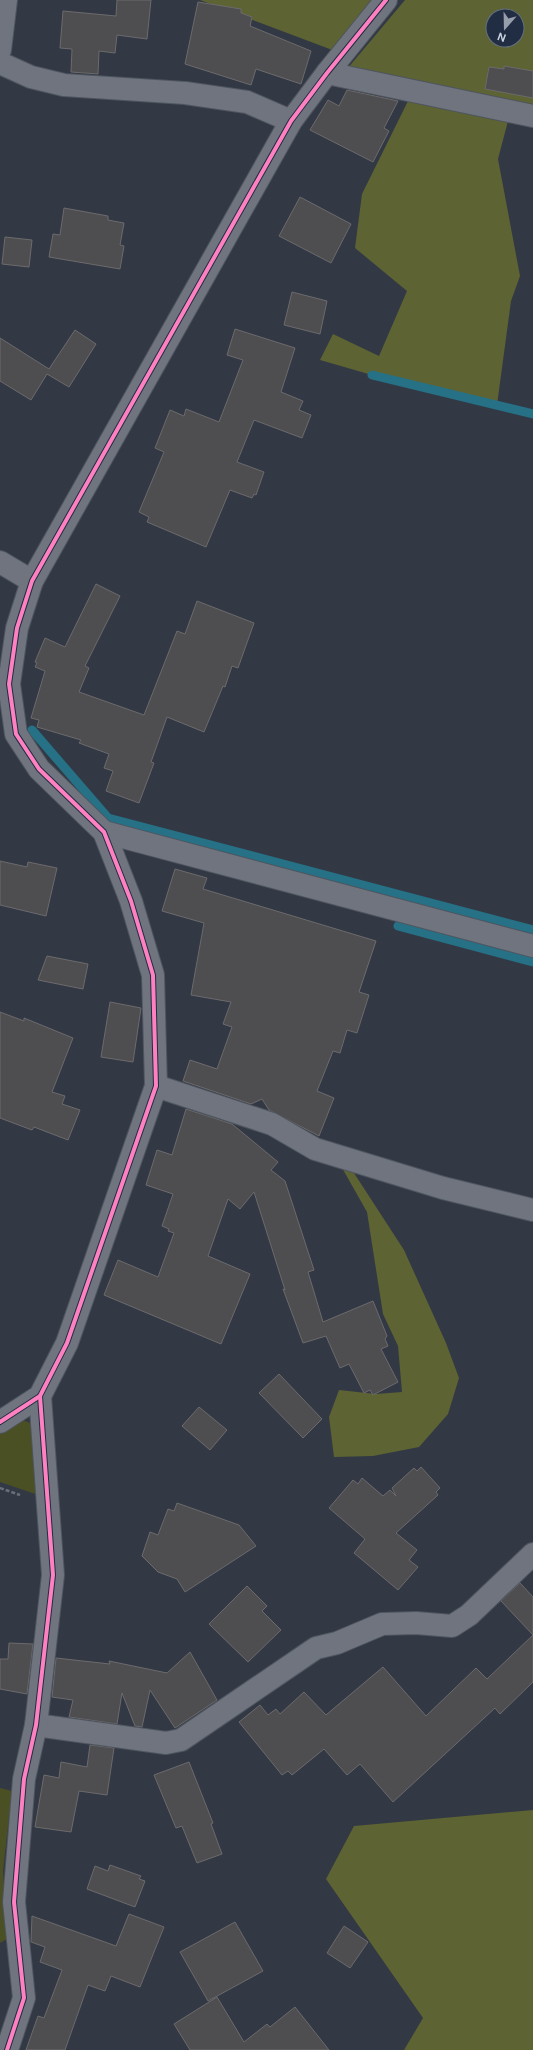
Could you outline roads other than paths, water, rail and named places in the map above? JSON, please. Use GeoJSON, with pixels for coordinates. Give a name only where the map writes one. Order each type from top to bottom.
{"type":"FeatureCollection","features":[{"type":"Feature","properties":{"kind":"street"},"geometry":{"type":"LineString","coordinates":[[0,50],[6,0]]}},
{"type":"Feature","properties":{"kind":"street"},"geometry":{"type":"LineString","coordinates":[[0,1422],[40,1396],[67,1343],[156,1086],[153,975],[131,901],[104,832],[39,769],[16,734],[9,684],[17,628],[32,581],[291,121],[327,73],[386,0]]}},
{"type":"Feature","properties":{"kind":"street"},"geometry":{"type":"LineString","coordinates":[[0,63],[31,77],[64,85],[185,93],[247,102],[291,121]]}},
{"type":"Feature","properties":{"kind":"street"},"geometry":{"type":"LineString","coordinates":[[327,73],[533,116]]}},
{"type":"Feature","properties":{"kind":"street"},"geometry":{"type":"LineString","coordinates":[[0,562],[32,581]]}},
{"type":"Feature","properties":{"kind":"street"},"geometry":{"type":"LineString","coordinates":[[104,832],[533,946]]}},
{"type":"Feature","properties":{"kind":"street"},"geometry":{"type":"LineString","coordinates":[[156,1086],[272,1124],[315,1149],[443,1188],[533,1210]]}},
{"type":"Feature","properties":{"kind":"street"},"geometry":{"type":"LineString","coordinates":[[7,2050],[24,1998],[14,1902],[24,1779],[36,1725],[53,1575],[40,1396]]}},
{"type":"Feature","properties":{"kind":"street"},"geometry":{"type":"LineString","coordinates":[[36,1725],[166,1743],[181,1740],[316,1648],[337,1643],[382,1624],[416,1622],[452,1626],[469,1615],[533,1554]]}},
{"type":"Feature","properties":{"kind":"waterway"},"geometry":{"type":"LineString","coordinates":[[372,375],[533,414]]}},
{"type":"Feature","properties":{"kind":"waterway"},"geometry":{"type":"LineString","coordinates":[[32,730],[108,818],[533,930]]}},
{"type":"Feature","properties":{"kind":"waterway"},"geometry":{"type":"LineString","coordinates":[[398,926],[533,962]]}}]}
